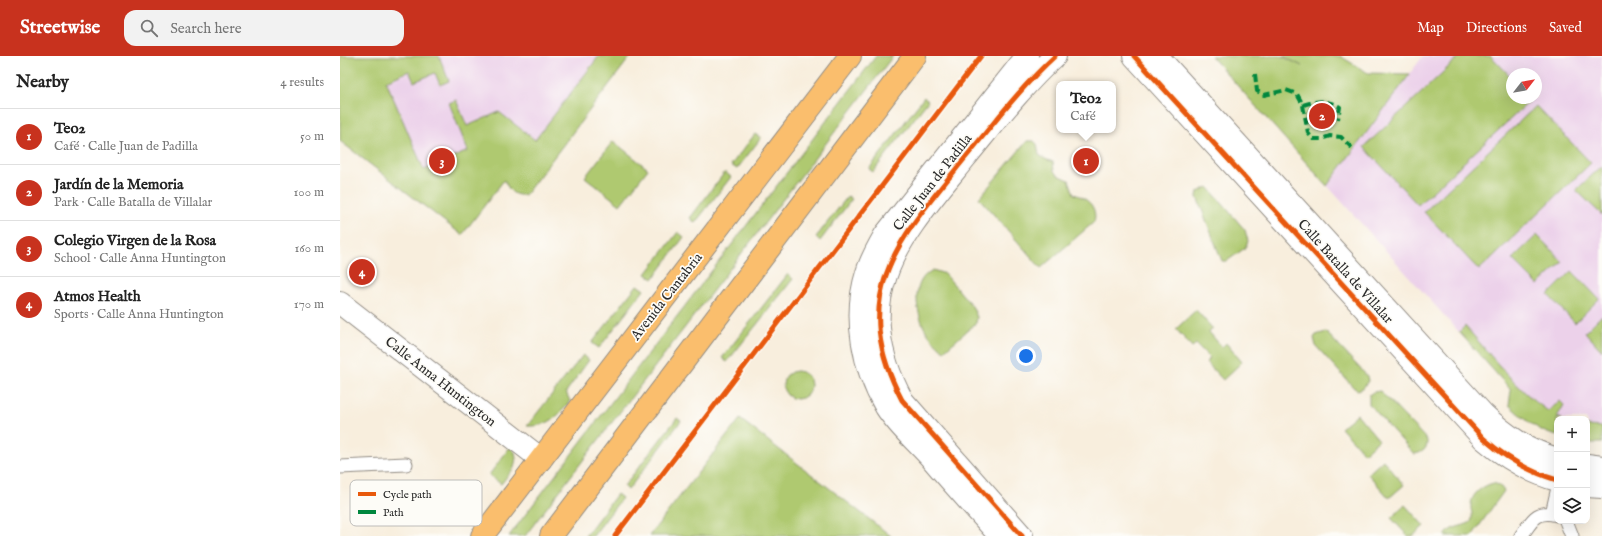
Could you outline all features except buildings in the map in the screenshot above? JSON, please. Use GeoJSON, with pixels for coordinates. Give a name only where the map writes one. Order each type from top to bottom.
{"type":"FeatureCollection","features":[{"type":"Feature","properties":{"kind":"main road","name":"Avenida Cantabria"},"geometry":{"type":"LineString","coordinates":[[482,536],[850,56]]}},
{"type":"Feature","properties":{"kind":"main road"},"geometry":{"type":"LineString","coordinates":[[551,536],[914,56]]}},
{"type":"Feature","properties":{"kind":"street","name":"Calle Juan de Padilla"},"geometry":{"type":"LineString","coordinates":[[1000,536],[896,419],[880,397],[871,379],[864,353],[861,334],[863,291],[869,266],[885,235],[1027,56]]}},
{"type":"Feature","properties":{"kind":"street","name":"Calle Juan de Padilla"},"geometry":{"type":"LineString","coordinates":[[1022,536],[902,400],[892,380],[884,356],[878,323],[879,308],[882,286],[890,261],[912,225],[1024,86],[1055,56]]}},
{"type":"Feature","properties":{"kind":"street","name":"Calle Batalla de Villalar"},"geometry":{"type":"LineString","coordinates":[[1134,56],[1484,439],[1504,456],[1531,470],[1554,479]]}},
{"type":"Feature","properties":{"kind":"street","name":"Calle Batalla de Villalar"},"geometry":{"type":"LineString","coordinates":[[1158,56],[1483,414],[1512,439],[1527,448],[1554,458]]}},
{"type":"Feature","properties":{"kind":"street","name":"Calle Anna Huntington"},"geometry":{"type":"LineString","coordinates":[[340,303],[541,459]]}},
{"type":"Feature","properties":{"kind":"street"},"geometry":{"type":"LineString","coordinates":[[1590,465],[1602,467]]}},
{"type":"Feature","properties":{"kind":"street"},"geometry":{"type":"LineString","coordinates":[[1590,486],[1602,486]]}},
{"type":"Feature","properties":{"kind":"lane"},"geometry":{"type":"LineString","coordinates":[[340,467],[406,464]]}},
{"type":"Feature","properties":{"kind":"lane"},"geometry":{"type":"LineString","coordinates":[[1521,536],[1535,518],[1543,513],[1554,514]]}},
{"type":"Feature","properties":{"kind":"lane"},"geometry":{"type":"LineString","coordinates":[[1567,524],[1572,536]]}},
{"type":"Feature","properties":{"kind":"shaded area"},"geometry":{"type":"Polygon","coordinates":[[[340,56],[599,56],[462,235],[340,141],[340,56]]]}},
{"type":"Feature","properties":{"kind":"shaded area"},"geometry":{"type":"Polygon","coordinates":[[[1211,56],[1281,56],[1385,107],[1423,56],[1602,56],[1602,443],[1590,443],[1590,416],[1554,416],[1554,435],[1549,434],[1522,417],[1509,405],[1511,390],[1211,56]]]}},
{"type":"Feature","properties":{"kind":"green space"},"geometry":{"type":"Polygon","coordinates":[[[340,56],[439,56],[449,81],[440,85],[435,73],[414,82],[409,71],[386,81],[424,170],[468,151],[449,103],[456,100],[467,126],[499,112],[535,140],[599,56],[631,56],[525,195],[514,194],[504,180],[462,235],[340,141],[340,56]]]}},
{"type":"Feature","properties":{"kind":"green space"},"geometry":{"type":"Polygon","coordinates":[[[876,56],[893,56],[525,536],[509,536],[876,56]]]}},
{"type":"Feature","properties":{"kind":"green space"},"geometry":{"type":"Polygon","coordinates":[[[1211,56],[1281,56],[1302,66],[1283,56],[1340,56],[1368,73],[1410,74],[1327,186],[1211,56]]]}},
{"type":"Feature","properties":{"kind":"green space"},"geometry":{"type":"Polygon","coordinates":[[[1460,56],[1491,56],[1506,72],[1506,104],[1527,104],[1418,205],[1364,147],[1460,56]]]}},
{"type":"Feature","properties":{"kind":"green space"},"geometry":{"type":"Polygon","coordinates":[[[924,97],[928,101],[873,172],[869,169],[924,97]]]}},
{"type":"Feature","properties":{"kind":"green space"},"geometry":{"type":"Polygon","coordinates":[[[1536,106],[1591,163],[1479,270],[1424,212],[1536,106]]]}},
{"type":"Feature","properties":{"kind":"green space"},"geometry":{"type":"Polygon","coordinates":[[[755,134],[761,138],[737,169],[731,165],[755,134]]]}},
{"type":"Feature","properties":{"kind":"green space"},"geometry":{"type":"Polygon","coordinates":[[[613,141],[648,169],[620,205],[585,177],[613,141]]]}},
{"type":"Feature","properties":{"kind":"green space"},"geometry":{"type":"Polygon","coordinates":[[[1027,141],[1034,141],[1037,144],[1039,155],[1053,162],[1054,171],[1058,175],[1069,180],[1074,194],[1083,198],[1090,204],[1093,208],[1095,217],[1094,222],[1041,268],[979,198],[1027,141]]]}},
{"type":"Feature","properties":{"kind":"green space"},"geometry":{"type":"Polygon","coordinates":[[[1602,166],[1602,215],[1576,190],[1602,166]]]}},
{"type":"Feature","properties":{"kind":"green space"},"geometry":{"type":"Polygon","coordinates":[[[725,172],[731,177],[695,223],[690,218],[725,172]]]}},
{"type":"Feature","properties":{"kind":"green space"},"geometry":{"type":"Polygon","coordinates":[[[1208,187],[1245,230],[1248,241],[1245,248],[1227,261],[1222,261],[1197,197],[1198,192],[1208,187]]]}},
{"type":"Feature","properties":{"kind":"green space"},"geometry":{"type":"Polygon","coordinates":[[[848,196],[852,199],[820,241],[816,237],[848,196]]]}},
{"type":"Feature","properties":{"kind":"green space"},"geometry":{"type":"Polygon","coordinates":[[[678,232],[684,237],[653,279],[646,274],[678,232]]]}},
{"type":"Feature","properties":{"kind":"green space"},"geometry":{"type":"Polygon","coordinates":[[[1537,235],[1563,262],[1538,285],[1512,259],[1537,235]]]}},
{"type":"Feature","properties":{"kind":"green space"},"geometry":{"type":"Polygon","coordinates":[[[933,270],[945,274],[972,306],[977,317],[976,323],[944,351],[932,339],[925,329],[918,310],[918,287],[926,274],[933,270]]]}},
{"type":"Feature","properties":{"kind":"green space"},"geometry":{"type":"Polygon","coordinates":[[[1572,271],[1599,299],[1575,323],[1548,295],[1572,271]]]}},
{"type":"Feature","properties":{"kind":"green space"},"geometry":{"type":"Polygon","coordinates":[[[788,274],[793,279],[727,362],[722,358],[788,274]]]}},
{"type":"Feature","properties":{"kind":"green space"},"geometry":{"type":"Polygon","coordinates":[[[637,285],[644,290],[599,348],[592,343],[637,285]]]}},
{"type":"Feature","properties":{"kind":"green space"},"geometry":{"type":"Polygon","coordinates":[[[1196,310],[1213,329],[1209,332],[1222,347],[1226,343],[1242,362],[1223,380],[1206,362],[1210,358],[1196,344],[1192,347],[1176,329],[1196,310]]]}},
{"type":"Feature","properties":{"kind":"green space"},"geometry":{"type":"Polygon","coordinates":[[[1602,315],[1602,351],[1585,332],[1602,315]]]}},
{"type":"Feature","properties":{"kind":"green space"},"geometry":{"type":"Polygon","coordinates":[[[1465,326],[1525,393],[1548,411],[1560,401],[1564,405],[1558,416],[1554,416],[1554,435],[1538,428],[1509,405],[1511,390],[1459,332],[1465,326]]]}},
{"type":"Feature","properties":{"kind":"green space"},"geometry":{"type":"Polygon","coordinates":[[[1326,332],[1367,376],[1368,381],[1363,388],[1358,390],[1354,388],[1316,346],[1314,338],[1316,335],[1326,332]]]}},
{"type":"Feature","properties":{"kind":"green space"},"geometry":{"type":"Polygon","coordinates":[[[583,355],[589,360],[566,392],[570,401],[566,407],[547,423],[527,426],[583,355]]]}},
{"type":"Feature","properties":{"kind":"green space"},"geometry":{"type":"Polygon","coordinates":[[[797,371],[807,375],[811,385],[807,395],[797,399],[787,395],[783,385],[787,375],[797,371]]]}},
{"type":"Feature","properties":{"kind":"green space"},"geometry":{"type":"Polygon","coordinates":[[[1380,391],[1427,440],[1427,446],[1422,452],[1414,454],[1369,404],[1369,395],[1373,392],[1380,391]]]}},
{"type":"Feature","properties":{"kind":"green space"},"geometry":{"type":"Polygon","coordinates":[[[1357,414],[1379,440],[1364,453],[1341,428],[1357,414]]]}},
{"type":"Feature","properties":{"kind":"green space"},"geometry":{"type":"Polygon","coordinates":[[[677,418],[681,421],[628,490],[624,486],[677,418]]]}},
{"type":"Feature","properties":{"kind":"green space"},"geometry":{"type":"Polygon","coordinates":[[[740,419],[891,536],[649,536],[740,419]]]}},
{"type":"Feature","properties":{"kind":"green space"},"geometry":{"type":"Polygon","coordinates":[[[1590,426],[1602,427],[1602,443],[1590,443],[1590,426]]]}},
{"type":"Feature","properties":{"kind":"green space"},"geometry":{"type":"Polygon","coordinates":[[[510,447],[515,452],[516,458],[514,468],[501,484],[489,475],[510,447]]]}},
{"type":"Feature","properties":{"kind":"green space"},"geometry":{"type":"Polygon","coordinates":[[[1383,460],[1404,485],[1389,498],[1368,474],[1383,460]]]}},
{"type":"Feature","properties":{"kind":"green space"},"geometry":{"type":"Polygon","coordinates":[[[1494,483],[1500,486],[1504,491],[1472,536],[1445,536],[1447,532],[1453,528],[1471,522],[1471,504],[1474,496],[1486,486],[1494,483]]]}},
{"type":"Feature","properties":{"kind":"green space"},"geometry":{"type":"Polygon","coordinates":[[[617,494],[622,498],[593,536],[585,536],[617,494]]]}},
{"type":"Feature","properties":{"kind":"green space"},"geometry":{"type":"Polygon","coordinates":[[[1405,505],[1424,526],[1413,536],[1408,536],[1391,518],[1405,505]]]}},
{"type":"Feature","properties":{"kind":"marked path"},"geometry":{"type":"LineString","coordinates":[[1255,74],[1257,91],[1264,95],[1286,90],[1297,94],[1303,105],[1308,133],[1313,139],[1321,139],[1330,136],[1341,137],[1354,150]]}},
{"type":"Feature","properties":{"kind":"marked path"},"geometry":{"type":"LineString","coordinates":[[1303,105],[1313,102],[1331,103],[1340,107],[1338,119]]}},
{"type":"Feature","properties":{"kind":"cycle path"},"geometry":{"type":"LineString","coordinates":[[615,536],[981,56]]}},
{"type":"Feature","properties":{"kind":"cycle path"},"geometry":{"type":"LineString","coordinates":[[1022,536],[902,400],[886,362],[879,329],[880,298],[888,269],[902,242],[920,215],[941,187],[1008,106],[1055,56]]}},
{"type":"Feature","properties":{"kind":"cycle path"},"geometry":{"type":"LineString","coordinates":[[1134,56],[1484,439],[1518,464],[1554,479]]}},
{"type":"Feature","properties":{"kind":"place","name":"Jardín de la Memoria"},"geometry":{"type":"Point","coordinates":[1322,116]}},
{"type":"Feature","properties":{"kind":"place","name":"Colegio Virgen de la Rosa"},"geometry":{"type":"Point","coordinates":[442,161]}},
{"type":"Feature","properties":{"kind":"place","name":"Teo2"},"geometry":{"type":"Point","coordinates":[1086,161]}},
{"type":"Feature","properties":{"kind":"place","name":"Atmos Health"},"geometry":{"type":"Point","coordinates":[362,272]}}]}
